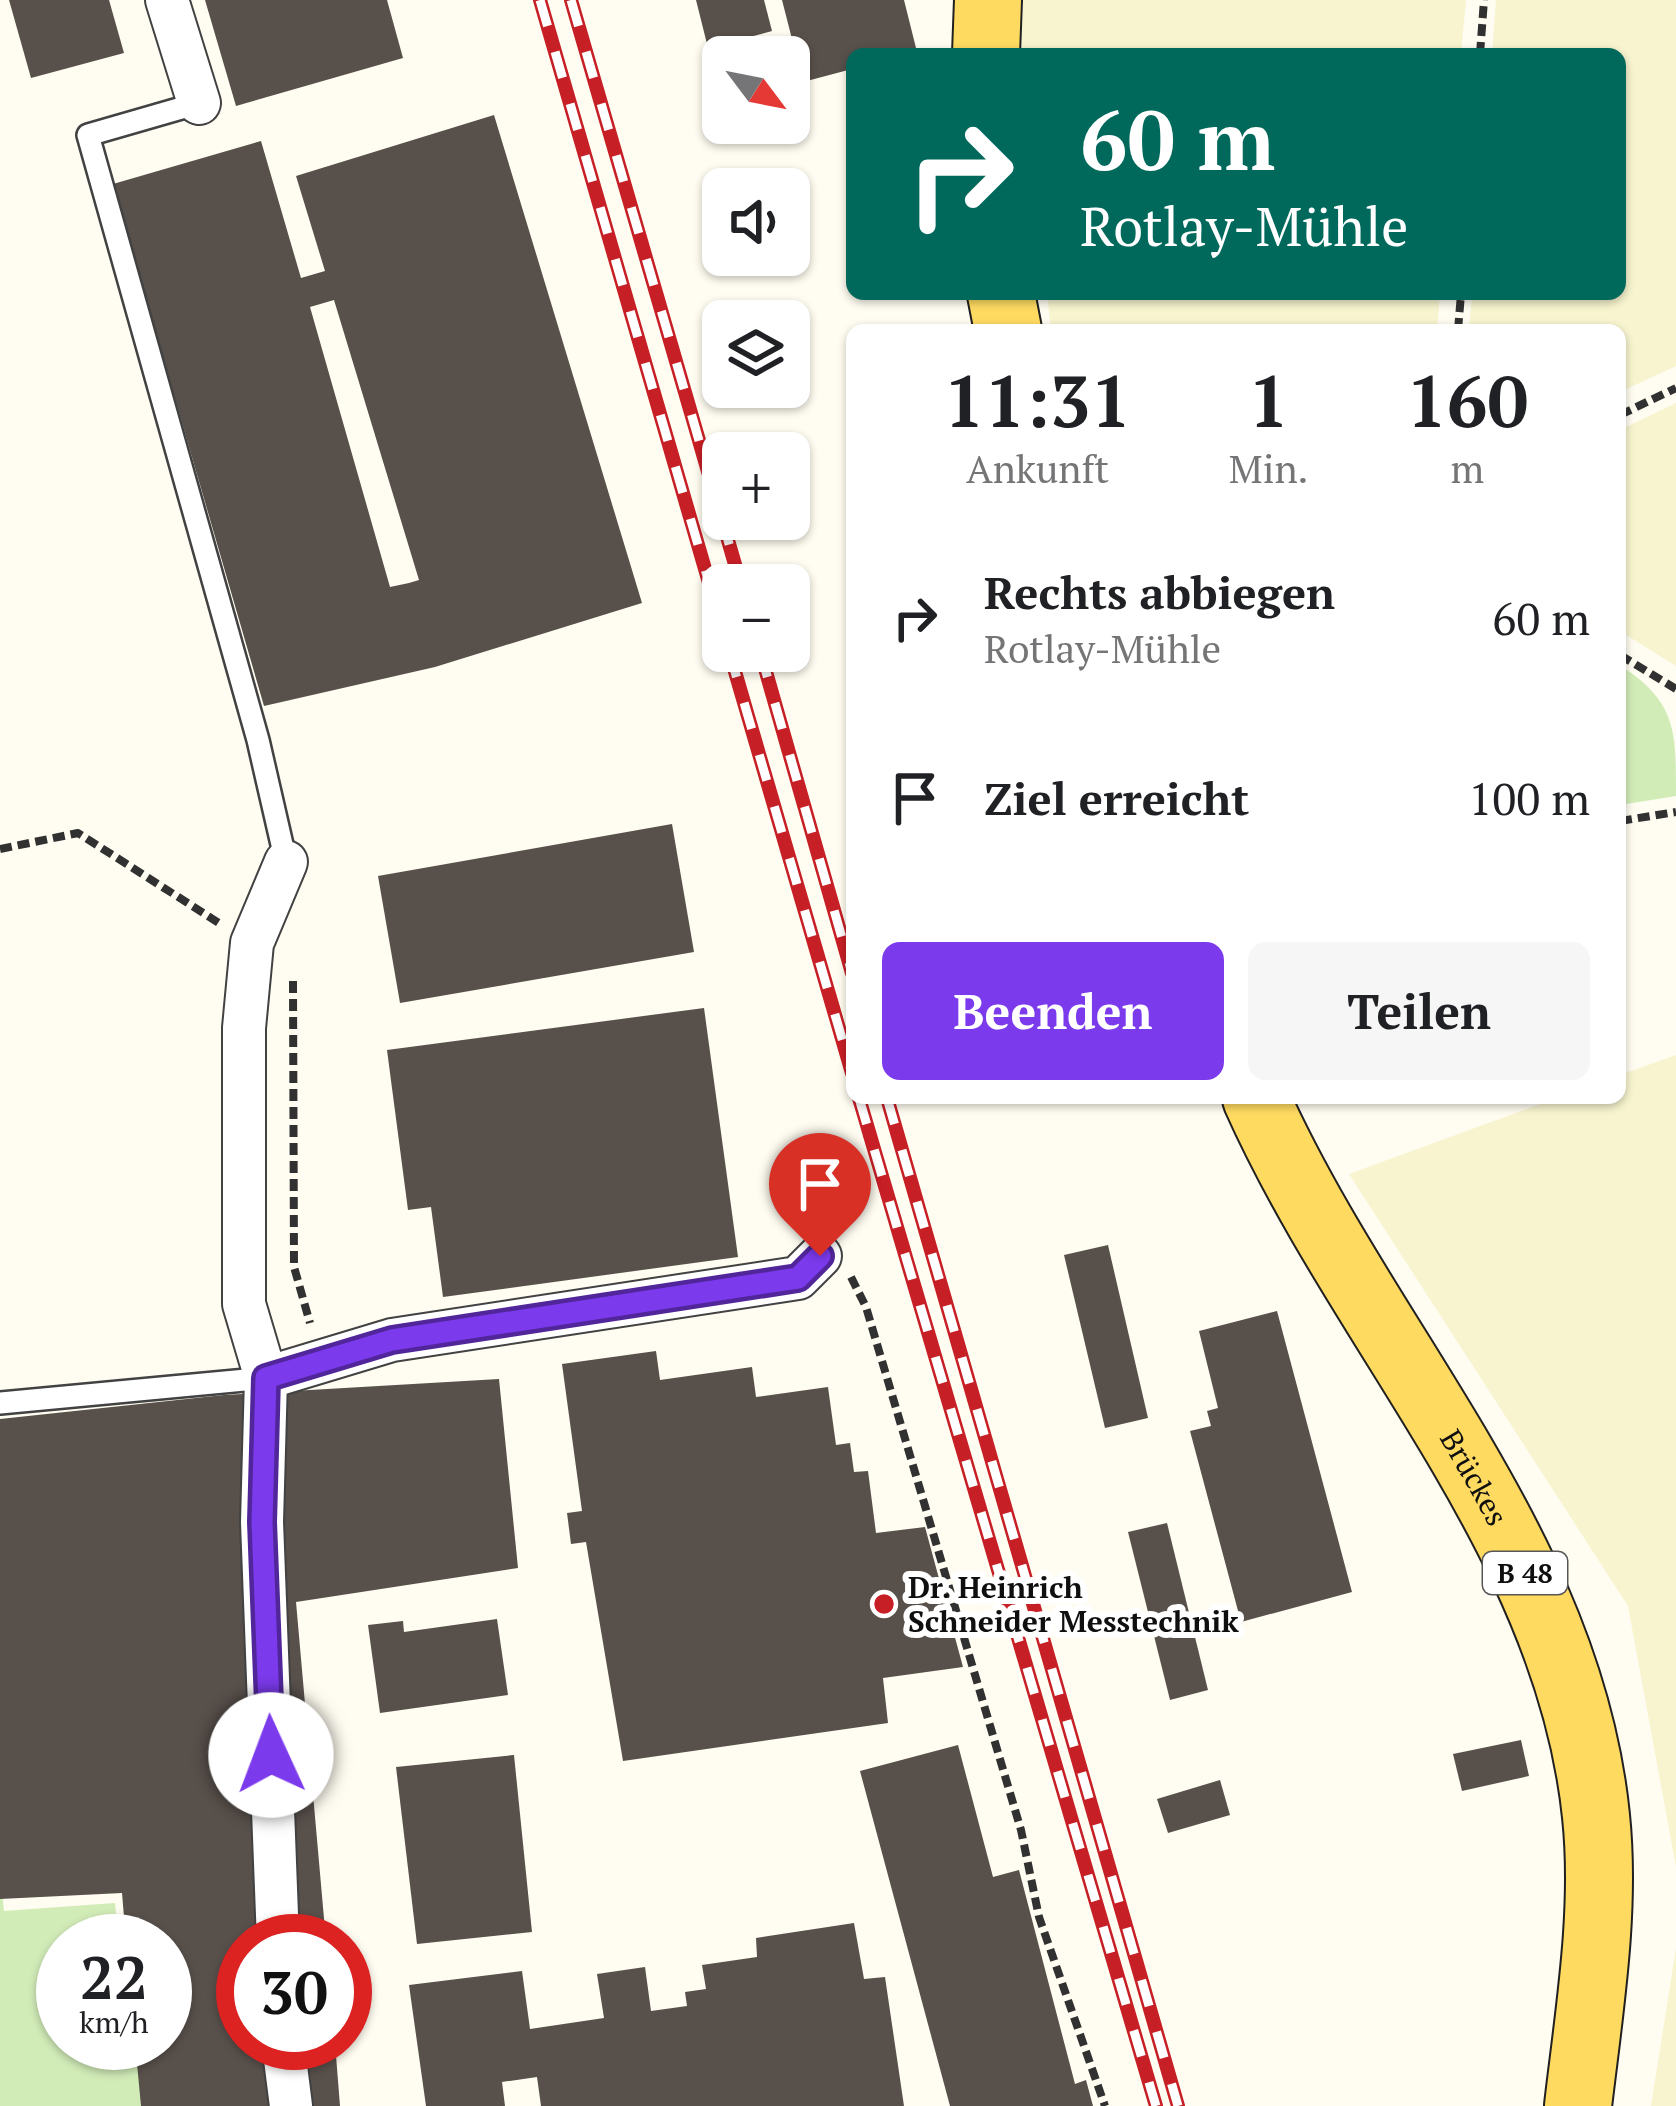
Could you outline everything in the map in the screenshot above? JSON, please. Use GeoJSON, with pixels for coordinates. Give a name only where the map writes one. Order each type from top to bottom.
{"type":"FeatureCollection","features":[{"type":"Feature","properties":{"kind":"main road"},"geometry":{"type":"LineString","coordinates":[[986,48],[988,0]]}},
{"type":"Feature","properties":{"kind":"main road","name":"Brückes"},"geometry":{"type":"LineString","coordinates":[[1259,1104],[1334,1246],[1482,1490],[1557,1644],[1596,1816],[1593,1982],[1578,2106]]}},
{"type":"Feature","properties":{"kind":"street"},"geometry":{"type":"LineString","coordinates":[[166,0],[199,104]]}},
{"type":"Feature","properties":{"kind":"street"},"geometry":{"type":"LineString","coordinates":[[277,1914],[262,1522],[266,1378],[244,1304],[244,1028],[252,943],[286,862]]}},
{"type":"Feature","properties":{"kind":"street"},"geometry":{"type":"LineString","coordinates":[[266,1378],[392,1340],[798,1278],[820,1256]]}},
{"type":"Feature","properties":{"kind":"street"},"geometry":{"type":"LineString","coordinates":[[286,2070],[291,2106]]}},
{"type":"Feature","properties":{"kind":"lane"},"geometry":{"type":"LineString","coordinates":[[199,104],[88,135],[258,740],[286,862]]}},
{"type":"Feature","properties":{"kind":"lane"},"geometry":{"type":"LineString","coordinates":[[0,1403],[266,1378]]}},
{"type":"Feature","properties":{"kind":"path"},"geometry":{"type":"LineString","coordinates":[[1480,48],[1484,0]]}},
{"type":"Feature","properties":{"kind":"path"},"geometry":{"type":"LineString","coordinates":[[1626,412],[1676,388]]}},
{"type":"Feature","properties":{"kind":"path"},"geometry":{"type":"LineString","coordinates":[[1626,659],[1676,689]]}},
{"type":"Feature","properties":{"kind":"path"},"geometry":{"type":"LineString","coordinates":[[1626,820],[1676,812]]}},
{"type":"Feature","properties":{"kind":"path"},"geometry":{"type":"LineString","coordinates":[[0,849],[77,833],[293,974],[294,1268],[321,1363]]}},
{"type":"Feature","properties":{"kind":"path"},"geometry":{"type":"LineString","coordinates":[[820,1256],[854,1280],[866,1307],[1022,1830],[1039,1917],[1105,2106]]}},
{"type":"Feature","properties":{"kind":"shaded area"},"geometry":{"type":"Polygon","coordinates":[[[1023,0],[1466,0],[1462,48],[1021,48],[1023,0]]]}},
{"type":"Feature","properties":{"kind":"shaded area"},"geometry":{"type":"Polygon","coordinates":[[[1496,0],[1676,0],[1676,366],[1626,389],[1626,324],[1470,324],[1472,300],[1626,300],[1626,48],[1492,48],[1496,0]]]}},
{"type":"Feature","properties":{"kind":"shaded area"},"geometry":{"type":"Polygon","coordinates":[[[1048,300],[1440,300],[1438,324],[1050,324],[1048,300]]]}},
{"type":"Feature","properties":{"kind":"shaded area"},"geometry":{"type":"Polygon","coordinates":[[[1676,403],[1676,666],[1626,635],[1626,427],[1676,403]]]}},
{"type":"Feature","properties":{"kind":"shaded area"},"geometry":{"type":"Polygon","coordinates":[[[1676,1055],[1676,1867],[1628,1606],[1349,1174],[1541,1104],[1626,1104],[1626,1073],[1676,1055]]]}},
{"type":"Feature","properties":{"kind":"shaded area"},"geometry":{"type":"Polygon","coordinates":[[[1676,1948],[1676,2106],[1651,2106],[1676,1948]]]}},
{"type":"Feature","properties":{"kind":"green space"},"geometry":{"type":"Polygon","coordinates":[[[1626,670],[1652,692],[1669,719],[1676,796],[1626,804],[1626,670]]]}},
{"type":"Feature","properties":{"kind":"green space"},"geometry":{"type":"Polygon","coordinates":[[[0,1869],[4,1911],[115,1903],[116,1914],[36,1914],[36,2070],[192,2070],[192,2065],[241,2106],[0,2106],[0,1869]]]}},
{"type":"Feature","properties":{"kind":"building"},"geometry":{"type":"Polygon","coordinates":[[[9,0],[109,0],[124,53],[31,78],[9,0]]]}},
{"type":"Feature","properties":{"kind":"building"},"geometry":{"type":"Polygon","coordinates":[[[205,0],[387,0],[403,58],[236,106],[205,0]]]}},
{"type":"Feature","properties":{"kind":"building"},"geometry":{"type":"Polygon","coordinates":[[[696,0],[764,0],[772,31],[705,36],[696,0]]]}},
{"type":"Feature","properties":{"kind":"building"},"geometry":{"type":"Polygon","coordinates":[[[782,0],[904,0],[916,48],[846,48],[846,71],[810,80],[810,36],[791,36],[782,0]]]}},
{"type":"Feature","properties":{"kind":"building"},"geometry":{"type":"Polygon","coordinates":[[[494,115],[642,603],[435,667],[264,706],[113,184],[261,141],[301,278],[325,271],[296,176],[494,115]],[[334,300],[310,307],[390,587],[419,580],[334,300]]]}},
{"type":"Feature","properties":{"kind":"building"},"geometry":{"type":"Polygon","coordinates":[[[672,824],[694,952],[400,1003],[378,876],[672,824]]]}},
{"type":"Feature","properties":{"kind":"building"},"geometry":{"type":"Polygon","coordinates":[[[704,1008],[738,1257],[443,1297],[431,1207],[408,1210],[387,1050],[704,1008]]]}},
{"type":"Feature","properties":{"kind":"building"},"geometry":{"type":"Polygon","coordinates":[[[1108,1245],[1148,1418],[1105,1428],[1064,1255],[1108,1245]]]}},
{"type":"Feature","properties":{"kind":"building"},"geometry":{"type":"Polygon","coordinates":[[[1277,1311],[1352,1592],[1241,1622],[1190,1431],[1211,1426],[1207,1411],[1218,1408],[1199,1331],[1277,1311]]]}},
{"type":"Feature","properties":{"kind":"building"},"geometry":{"type":"Polygon","coordinates":[[[656,1351],[660,1380],[752,1367],[756,1397],[828,1387],[836,1445],[850,1443],[854,1472],[868,1471],[876,1533],[925,1527],[963,1667],[883,1678],[888,1723],[623,1761],[586,1542],[571,1544],[567,1513],[582,1511],[562,1364],[656,1351]]]}},
{"type":"Feature","properties":{"kind":"building"},"geometry":{"type":"Polygon","coordinates":[[[499,1379],[518,1568],[296,1602],[324,1914],[216,1914],[216,2070],[337,2070],[340,2106],[141,2106],[138,2070],[192,2070],[192,1914],[124,1914],[122,1893],[0,1899],[0,1419],[224,1395],[499,1379]]]}},
{"type":"Feature","properties":{"kind":"building"},"geometry":{"type":"Polygon","coordinates":[[[1167,1523],[1208,1690],[1170,1700],[1128,1532],[1167,1523]]]}},
{"type":"Feature","properties":{"kind":"building"},"geometry":{"type":"Polygon","coordinates":[[[497,1619],[508,1695],[380,1713],[368,1625],[403,1621],[404,1632],[497,1619]]]}},
{"type":"Feature","properties":{"kind":"building"},"geometry":{"type":"Polygon","coordinates":[[[1521,1740],[1529,1776],[1462,1791],[1453,1754],[1521,1740]]]}},
{"type":"Feature","properties":{"kind":"building"},"geometry":{"type":"Polygon","coordinates":[[[958,1745],[993,1877],[1019,1870],[1075,2084],[1086,2080],[1093,2106],[950,2106],[860,1771],[958,1745]]]}},
{"type":"Feature","properties":{"kind":"building"},"geometry":{"type":"Polygon","coordinates":[[[514,1755],[532,1932],[417,1944],[396,1767],[514,1755]]]}},
{"type":"Feature","properties":{"kind":"building"},"geometry":{"type":"Polygon","coordinates":[[[1220,1780],[1230,1815],[1168,1833],[1157,1799],[1220,1780]]]}},
{"type":"Feature","properties":{"kind":"building"},"geometry":{"type":"Polygon","coordinates":[[[854,1923],[864,1979],[885,1977],[904,2106],[541,2106],[537,2077],[502,2082],[505,2106],[426,2106],[409,1985],[522,1971],[530,2029],[604,2018],[597,1974],[645,1967],[651,2011],[687,2006],[685,1992],[706,1989],[702,1965],[757,1957],[756,1938],[854,1923]]]}},
{"type":"Feature","properties":{"kind":"railway"},"geometry":{"type":"LineString","coordinates":[[540,0],[704,564]]}},
{"type":"Feature","properties":{"kind":"railway"},"geometry":{"type":"LineString","coordinates":[[571,0],[735,564]]}},
{"type":"Feature","properties":{"kind":"railway"},"geometry":{"type":"LineString","coordinates":[[735,672],[846,1052]]}},
{"type":"Feature","properties":{"kind":"railway"},"geometry":{"type":"LineString","coordinates":[[766,672],[846,952]]}},
{"type":"Feature","properties":{"kind":"railway"},"geometry":{"type":"LineString","coordinates":[[861,1104],[1156,2106]]}},
{"type":"Feature","properties":{"kind":"railway"},"geometry":{"type":"LineString","coordinates":[[889,1104],[1178,2106]]}},
{"type":"Feature","properties":{"kind":"place","name":"Dr. Heinrich Schneider Messtechnik"},"geometry":{"type":"Point","coordinates":[884,1604]}},
{"type":"Feature","properties":{"kind":"route"},"geometry":{"type":"LineString","coordinates":[[271,1755],[262,1522],[261,1416],[266,1378],[392,1340],[798,1278],[820,1256]]}}]}
